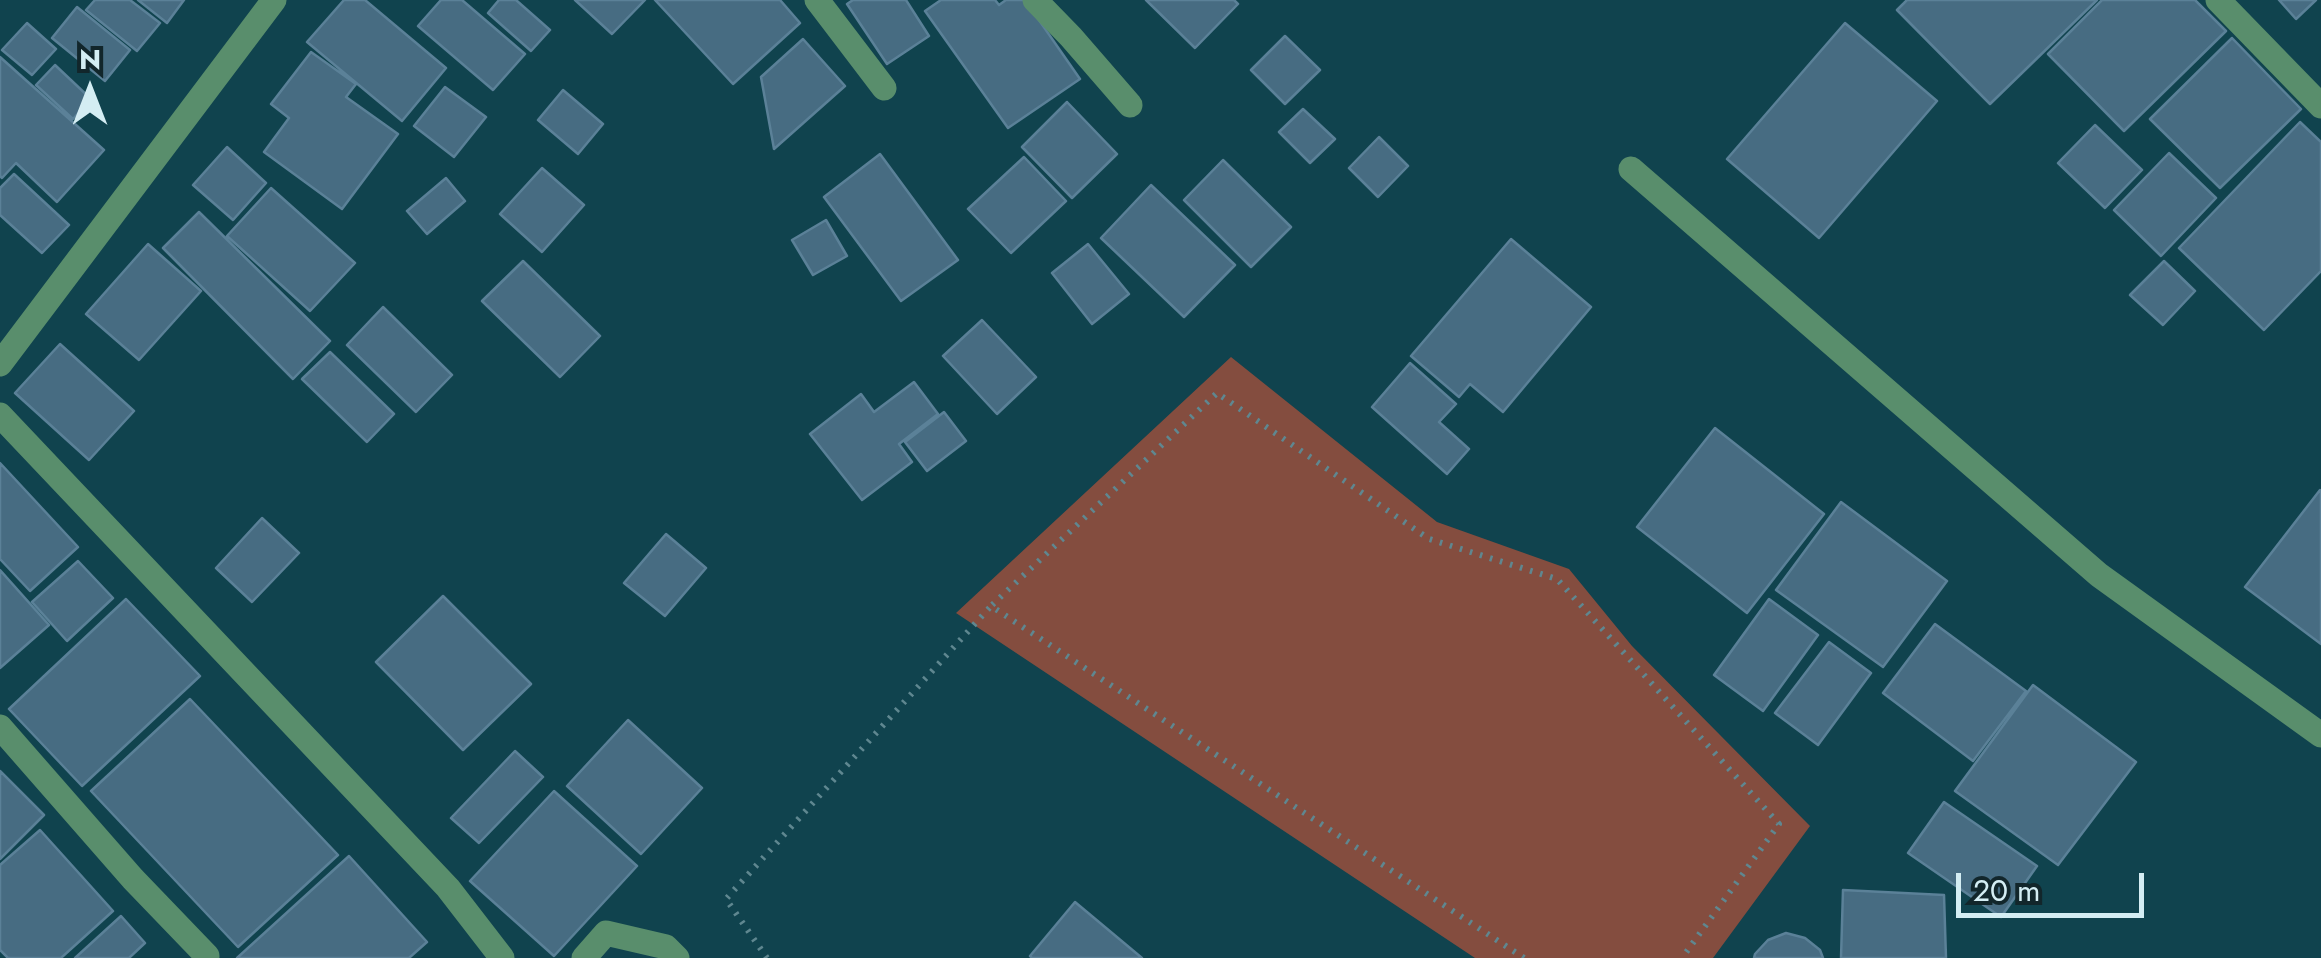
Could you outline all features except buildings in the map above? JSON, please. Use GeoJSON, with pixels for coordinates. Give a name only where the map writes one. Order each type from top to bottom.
{"type":"FeatureCollection","features":[{"type":"Feature","properties":{"kind":"street"},"geometry":{"type":"LineString","coordinates":[[2,356],[274,0]]}},
{"type":"Feature","properties":{"kind":"street"},"geometry":{"type":"LineString","coordinates":[[817,0],[884,88]]}},
{"type":"Feature","properties":{"kind":"street"},"geometry":{"type":"LineString","coordinates":[[1035,0],[1130,106]]}},
{"type":"Feature","properties":{"kind":"street"},"geometry":{"type":"LineString","coordinates":[[2218,0],[2321,106]]}},
{"type":"Feature","properties":{"kind":"street"},"geometry":{"type":"LineString","coordinates":[[1631,168],[2099,575],[2321,735]]}},
{"type":"Feature","properties":{"kind":"street"},"geometry":{"type":"LineString","coordinates":[[0,415],[448,888],[502,958]]}},
{"type":"Feature","properties":{"kind":"street"},"geometry":{"type":"LineString","coordinates":[[0,727],[207,956]]}},
{"type":"Feature","properties":{"kind":"street"},"geometry":{"type":"LineString","coordinates":[[584,958],[606,934],[666,947],[677,958]]}},
{"type":"Feature","properties":{"kind":"path"},"geometry":{"type":"LineString","coordinates":[[767,958],[726,899],[990,606],[1217,393],[1429,539],[1557,580],[1779,824],[1682,958]]}},
{"type":"Feature","properties":{"kind":"path"},"geometry":{"type":"LineString","coordinates":[[990,606],[1524,958]]}},
{"type":"Feature","properties":{"kind":"shaded area"},"geometry":{"type":"Polygon","coordinates":[[[1231,357],[1437,522],[1569,569],[1632,646],[1810,826],[1713,958],[1475,958],[956,613],[1231,357]]]}}]}
